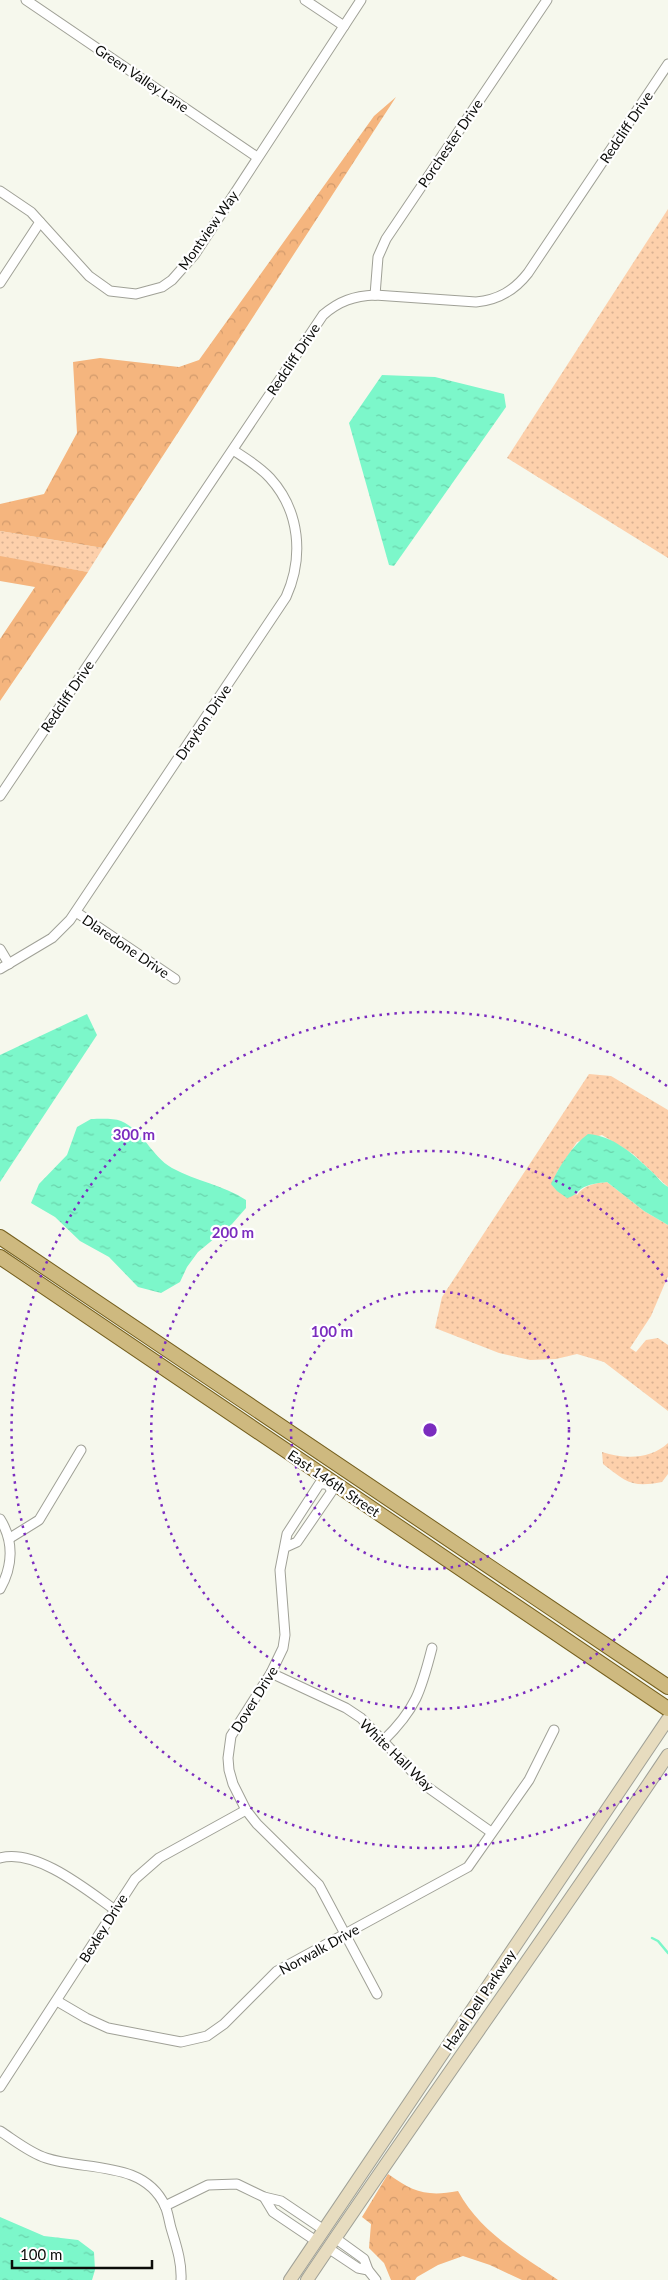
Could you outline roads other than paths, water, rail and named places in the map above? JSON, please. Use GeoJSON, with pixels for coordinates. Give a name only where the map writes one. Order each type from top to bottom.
{"type":"FeatureCollection","features":[{"type":"Feature","properties":{"kind":"main road","name":"East 146th Street"},"geometry":{"type":"LineString","coordinates":[[0,1238],[668,1687]]}},
{"type":"Feature","properties":{"kind":"main road","name":"East 146th Street"},"geometry":{"type":"LineString","coordinates":[[0,1257],[329,1483],[668,1709]]}},
{"type":"Feature","properties":{"kind":"main road","name":"Hazel Dell Parkway"},"geometry":{"type":"LineString","coordinates":[[290,2280],[668,1719]]}},
{"type":"Feature","properties":{"kind":"main road","name":"Hazel Dell Parkway"},"geometry":{"type":"LineString","coordinates":[[307,2280],[391,2154],[607,1847],[668,1755]]}},
{"type":"Feature","properties":{"kind":"street","name":"Green Valley Lane"},"geometry":{"type":"LineString","coordinates":[[26,0],[258,156]]}},
{"type":"Feature","properties":{"kind":"street"},"geometry":{"type":"LineString","coordinates":[[305,0],[344,26]]}},
{"type":"Feature","properties":{"kind":"street","name":"Montview Way"},"geometry":{"type":"LineString","coordinates":[[0,191],[31,212],[98,284],[110,291],[124,294],[151,291],[172,280],[195,254],[361,0]]}},
{"type":"Feature","properties":{"kind":"street","name":"Porchester Drive"},"geometry":{"type":"LineString","coordinates":[[375,295],[378,257],[386,239],[547,0]]}},
{"type":"Feature","properties":{"kind":"street","name":"Redcliff Drive"},"geometry":{"type":"LineString","coordinates":[[0,796],[323,315],[345,300],[375,295],[476,302],[491,300],[509,292],[524,278],[668,64]]}},
{"type":"Feature","properties":{"kind":"street"},"geometry":{"type":"LineString","coordinates":[[0,283],[40,222]]}},
{"type":"Feature","properties":{"kind":"street","name":"Drayton Drive"},"geometry":{"type":"LineString","coordinates":[[0,969],[52,938],[76,912],[283,602],[289,590],[296,566],[297,548],[296,531],[290,510],[269,477],[233,450]]}},
{"type":"Feature","properties":{"kind":"street","name":"Dlaredone Drive"},"geometry":{"type":"LineString","coordinates":[[76,912],[175,979]]}},
{"type":"Feature","properties":{"kind":"street"},"geometry":{"type":"LineString","coordinates":[[0,949],[9,964]]}},
{"type":"Feature","properties":{"kind":"street"},"geometry":{"type":"LineString","coordinates":[[10,1538],[39,1520],[81,1450]]}},
{"type":"Feature","properties":{"kind":"street","name":"Dover Drive"},"geometry":{"type":"LineString","coordinates":[[329,1483],[340,1466]]}},
{"type":"Feature","properties":{"kind":"street","name":"Dover Drive"},"geometry":{"type":"LineString","coordinates":[[329,1483],[320,1483],[287,1534],[280,1570],[284,1641],[281,1655],[236,1726],[228,1746],[229,1770],[233,1784],[246,1810],[268,1835],[320,1885],[377,1994]]}},
{"type":"Feature","properties":{"kind":"street","name":"Dover Drive"},"geometry":{"type":"LineString","coordinates":[[286,1547],[297,1542],[332,1491],[329,1483]]}},
{"type":"Feature","properties":{"kind":"street"},"geometry":{"type":"LineString","coordinates":[[0,1519],[10,1538],[9,1566],[0,1589]]}},
{"type":"Feature","properties":{"kind":"street"},"geometry":{"type":"LineString","coordinates":[[383,1741],[407,1716],[416,1701],[432,1648]]}},
{"type":"Feature","properties":{"kind":"street","name":"White Hall Way"},"geometry":{"type":"LineString","coordinates":[[271,1673],[346,1708],[361,1718],[426,1786],[491,1832]]}},
{"type":"Feature","properties":{"kind":"street","name":"Norwalk Drive"},"geometry":{"type":"LineString","coordinates":[[57,2001],[108,2028],[168,2040],[195,2040],[207,2036],[224,2024],[277,1971],[463,1871],[530,1780],[554,1730]]}},
{"type":"Feature","properties":{"kind":"street","name":"Bexley Drive"},"geometry":{"type":"LineString","coordinates":[[0,2087],[135,1879],[148,1865],[246,1810]]}},
{"type":"Feature","properties":{"kind":"street"},"geometry":{"type":"LineString","coordinates":[[0,1858],[15,1856],[48,1866],[115,1910]]}},
{"type":"Feature","properties":{"kind":"street"},"geometry":{"type":"LineString","coordinates":[[0,2131],[43,2158],[133,2174],[146,2184],[159,2196],[165,2206],[181,2261],[181,2280]]}},
{"type":"Feature","properties":{"kind":"street"},"geometry":{"type":"LineString","coordinates":[[165,2206],[208,2185],[218,2183],[245,2186],[264,2197],[280,2201],[324,2230]]}},
{"type":"Feature","properties":{"kind":"street"},"geometry":{"type":"LineString","coordinates":[[264,2197],[273,2212],[316,2241]]}},
{"type":"Feature","properties":{"kind":"street"},"geometry":{"type":"LineString","coordinates":[[331,2243],[358,2268],[368,2270],[376,2280]]}},
{"type":"Feature","properties":{"kind":"water"},"geometry":{"type":"Polygon","coordinates":[[[382,375],[435,377],[504,394],[506,407],[394,566],[389,565],[349,423],[382,375]]]}},
{"type":"Feature","properties":{"kind":"water"},"geometry":{"type":"Polygon","coordinates":[[[87,1014],[97,1035],[0,1182],[0,1055],[87,1014]]]}},
{"type":"Feature","properties":{"kind":"water"},"geometry":{"type":"Polygon","coordinates":[[[91,1119],[110,1119],[129,1125],[142,1137],[158,1157],[172,1168],[228,1190],[246,1200],[246,1208],[232,1224],[198,1252],[187,1267],[180,1282],[161,1293],[138,1287],[109,1257],[80,1241],[55,1217],[31,1203],[39,1184],[67,1155],[77,1127],[91,1119]]]}},
{"type":"Feature","properties":{"kind":"water"},"geometry":{"type":"Polygon","coordinates":[[[588,1134],[597,1135],[615,1142],[637,1158],[668,1187],[668,1225],[644,1211],[607,1182],[587,1186],[567,1198],[557,1191],[551,1184],[558,1170],[572,1150],[588,1134]]]}},
{"type":"Feature","properties":{"kind":"water"},"geometry":{"type":"Polygon","coordinates":[[[0,2217],[44,2236],[78,2240],[94,2252],[95,2270],[92,2280],[0,2280],[0,2217]]]}},
{"type":"Feature","properties":{"kind":"waterway"},"geometry":{"type":"LineString","coordinates":[[652,1938],[658,1941],[668,1953]]}}]}
